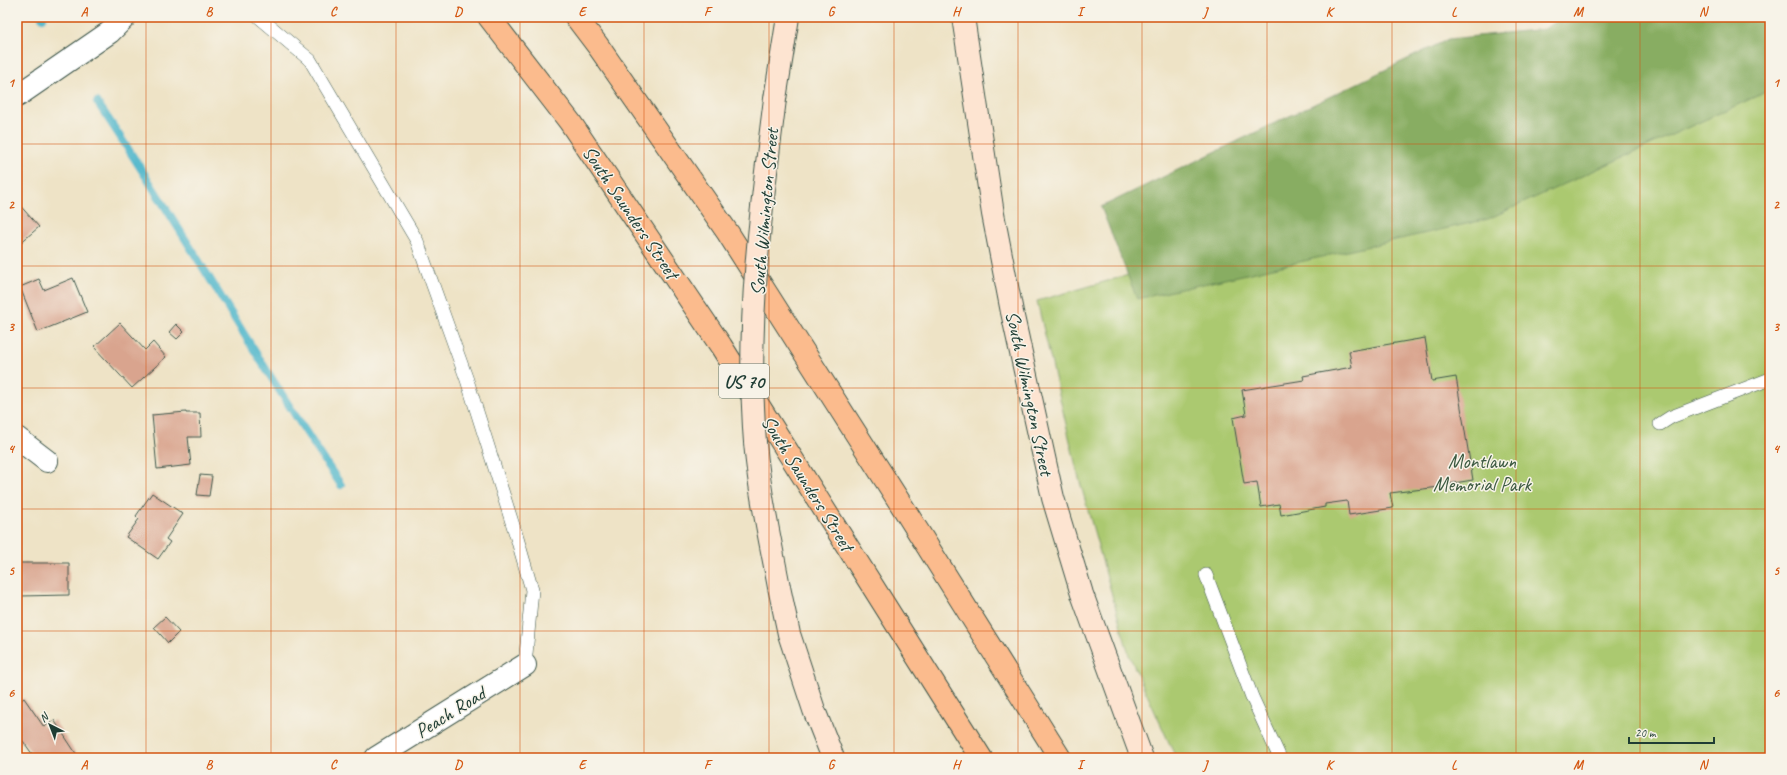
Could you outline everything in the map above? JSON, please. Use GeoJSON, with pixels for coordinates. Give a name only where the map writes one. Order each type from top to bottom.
{"type":"FeatureCollection","features":[{"type":"Feature","properties":{"kind":"highway","name":"South Saunders Street"},"geometry":{"type":"LineString","coordinates":[[489,17],[570,122],[722,346],[981,758]]}},
{"type":"Feature","properties":{"kind":"highway"},"geometry":{"type":"LineString","coordinates":[[576,17],[598,46],[728,233],[904,509],[1060,758]]}},
{"type":"Feature","properties":{"kind":"main road","name":"South Wilmington Street"},"geometry":{"type":"LineString","coordinates":[[788,17],[775,99],[758,244],[752,380],[754,429],[760,489],[789,634],[814,710],[833,758]]}},
{"type":"Feature","properties":{"kind":"main road","name":"South Wilmington Street"},"geometry":{"type":"LineString","coordinates":[[963,17],[993,214],[1012,312],[1053,498],[1082,594],[1142,758]]}},
{"type":"Feature","properties":{"kind":"street"},"geometry":{"type":"LineString","coordinates":[[17,96],[110,32],[126,17]]}},
{"type":"Feature","properties":{"kind":"street"},"geometry":{"type":"LineString","coordinates":[[17,438],[47,461]]}},
{"type":"Feature","properties":{"kind":"street","name":"Peach Road"},"geometry":{"type":"LineString","coordinates":[[376,758],[525,665]]}},
{"type":"Feature","properties":{"kind":"lane"},"geometry":{"type":"LineString","coordinates":[[259,17],[310,60],[417,242],[467,380],[532,590],[525,665]]}},
{"type":"Feature","properties":{"kind":"lane"},"geometry":{"type":"LineString","coordinates":[[1660,424],[1671,418],[1770,380]]}},
{"type":"Feature","properties":{"kind":"lane"},"geometry":{"type":"LineString","coordinates":[[1206,575],[1252,697],[1280,758]]}},
{"type":"Feature","properties":{"kind":"green space"},"geometry":{"type":"Polygon","coordinates":[[[1564,17],[1770,17],[1770,90],[1488,219],[1137,299],[1101,207],[1449,39],[1544,29],[1564,17]]]}},
{"type":"Feature","properties":{"kind":"green space","name":"Montlawn Memorial Park"},"geometry":{"type":"Polygon","coordinates":[[[1770,63],[1770,758],[1176,758],[1129,655],[1078,475],[1037,301],[1632,132],[1770,63]]]}},
{"type":"Feature","properties":{"kind":"building"},"geometry":{"type":"Polygon","coordinates":[[[17,202],[39,227],[19,244],[17,241],[17,202]]]}},
{"type":"Feature","properties":{"kind":"building"},"geometry":{"type":"Polygon","coordinates":[[[73,278],[87,312],[38,332],[20,287],[39,279],[44,290],[73,278]]]}},
{"type":"Feature","properties":{"kind":"building"},"geometry":{"type":"Polygon","coordinates":[[[120,323],[145,350],[153,342],[166,357],[132,388],[94,347],[120,323]]]}},
{"type":"Feature","properties":{"kind":"building"},"geometry":{"type":"Polygon","coordinates":[[[176,324],[184,332],[177,339],[169,332],[176,324]]]}},
{"type":"Feature","properties":{"kind":"building","name":"Montlawn Memorial Park"},"geometry":{"type":"Polygon","coordinates":[[[1425,338],[1432,381],[1456,377],[1473,480],[1448,484],[1448,486],[1390,493],[1393,508],[1349,515],[1347,501],[1325,504],[1325,507],[1281,515],[1279,504],[1261,507],[1257,482],[1244,484],[1233,418],[1246,415],[1242,390],[1304,380],[1303,376],[1352,367],[1349,351],[1425,338]]]}},
{"type":"Feature","properties":{"kind":"building"},"geometry":{"type":"Polygon","coordinates":[[[186,412],[200,413],[201,437],[188,437],[191,465],[157,469],[152,415],[186,412]]]}},
{"type":"Feature","properties":{"kind":"building"},"geometry":{"type":"Polygon","coordinates":[[[200,475],[212,476],[209,496],[197,495],[200,475]]]}},
{"type":"Feature","properties":{"kind":"building"},"geometry":{"type":"Polygon","coordinates":[[[152,493],[183,514],[166,539],[170,542],[158,559],[126,537],[139,519],[136,516],[152,493]]]}},
{"type":"Feature","properties":{"kind":"building"},"geometry":{"type":"Polygon","coordinates":[[[19,563],[69,563],[69,595],[20,596],[19,563]]]}},
{"type":"Feature","properties":{"kind":"building"},"geometry":{"type":"Polygon","coordinates":[[[165,617],[179,632],[168,643],[154,627],[165,617]]]}},
{"type":"Feature","properties":{"kind":"building"},"geometry":{"type":"Polygon","coordinates":[[[24,698],[44,727],[54,720],[79,758],[35,758],[23,741],[17,745],[17,703],[24,698]]]}},
{"type":"Feature","properties":{"kind":"waterway"},"geometry":{"type":"LineString","coordinates":[[97,102],[159,197],[279,390],[341,485]]}}]}
